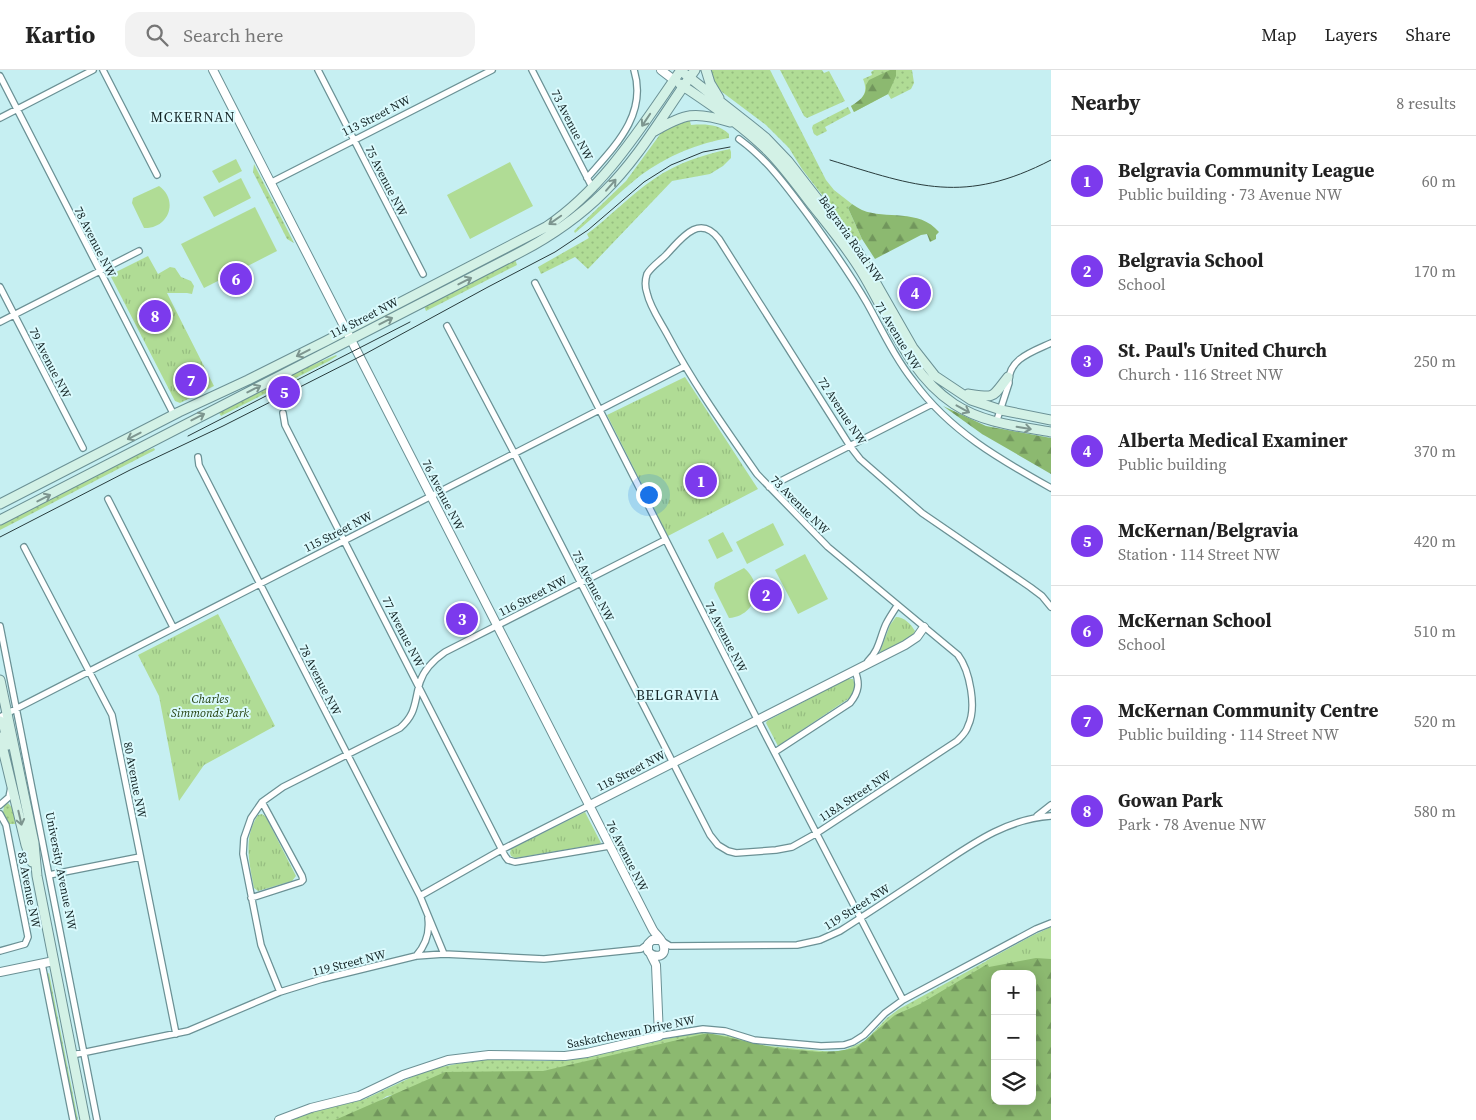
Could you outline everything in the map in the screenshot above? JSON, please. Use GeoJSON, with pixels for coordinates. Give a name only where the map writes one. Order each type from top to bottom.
{"type":"FeatureCollection","features":[{"type":"Feature","properties":{"kind":"main road","name":"114 Street NW"},"geometry":{"type":"LineString","coordinates":[[0,520],[179,427],[538,231],[567,212],[593,189],[618,159],[674,80],[678,70]]}},
{"type":"Feature","properties":{"kind":"main road","name":"Belgravia Road NW"},"geometry":{"type":"LineString","coordinates":[[678,70],[693,73],[724,106],[766,138],[788,162],[857,250],[913,348],[935,376],[960,394],[978,403],[1001,410],[1051,420]]}},
{"type":"Feature","properties":{"kind":"main road"},"geometry":{"type":"LineString","coordinates":[[706,70],[710,83],[724,106]]}},
{"type":"Feature","properties":{"kind":"main road","name":"114 Street NW"},"geometry":{"type":"LineString","coordinates":[[0,504],[174,415],[513,256],[554,233],[605,191],[628,165],[693,73]]}},
{"type":"Feature","properties":{"kind":"main road","name":"Belgravia Road NW"},"geometry":{"type":"LineString","coordinates":[[674,80],[746,132],[773,157],[830,227],[861,271],[901,343],[922,375],[934,388],[953,404],[982,419],[1051,432]]}},
{"type":"Feature","properties":{"kind":"main road"},"geometry":{"type":"LineString","coordinates":[[651,133],[678,118],[691,115],[703,114],[734,123]]}},
{"type":"Feature","properties":{"kind":"main road"},"geometry":{"type":"LineString","coordinates":[[960,394],[982,397],[993,395],[1008,377]]}},
{"type":"Feature","properties":{"kind":"main road","name":"University Avenue NW"},"geometry":{"type":"LineString","coordinates":[[0,680],[34,843],[37,876],[85,1120]]}},
{"type":"Feature","properties":{"kind":"main road"},"geometry":{"type":"LineString","coordinates":[[0,703],[8,712]]}},
{"type":"Feature","properties":{"kind":"main road"},"geometry":{"type":"LineString","coordinates":[[0,721],[5,730],[13,763],[21,780]]}},
{"type":"Feature","properties":{"kind":"main road","name":"University Avenue NW"},"geometry":{"type":"LineString","coordinates":[[0,737],[26,845],[37,876]]}},
{"type":"Feature","properties":{"kind":"street"},"geometry":{"type":"LineString","coordinates":[[0,118],[93,70]]}},
{"type":"Feature","properties":{"kind":"street"},"geometry":{"type":"LineString","coordinates":[[103,70],[157,175]]}},
{"type":"Feature","properties":{"kind":"street","name":"76 Avenue NW"},"geometry":{"type":"LineString","coordinates":[[212,70],[588,806],[653,930],[664,946],[663,953]]}},
{"type":"Feature","properties":{"kind":"street","name":"75 Avenue NW"},"geometry":{"type":"LineString","coordinates":[[318,70],[422,274]]}},
{"type":"Feature","properties":{"kind":"street","name":"113 Street NW"},"geometry":{"type":"LineString","coordinates":[[270,183],[492,70]]}},
{"type":"Feature","properties":{"kind":"street","name":"73 Avenue NW"},"geometry":{"type":"LineString","coordinates":[[532,70],[593,189]]}},
{"type":"Feature","properties":{"kind":"street"},"geometry":{"type":"LineString","coordinates":[[587,178],[627,129],[633,117],[638,98],[638,87],[634,70]]}},
{"type":"Feature","properties":{"kind":"street"},"geometry":{"type":"LineString","coordinates":[[660,70],[674,80]]}},
{"type":"Feature","properties":{"kind":"street","name":"78 Avenue NW"},"geometry":{"type":"LineString","coordinates":[[0,76],[174,415]]}},
{"type":"Feature","properties":{"kind":"street","name":"71 Avenue NW"},"geometry":{"type":"LineString","coordinates":[[739,139],[756,152],[775,171],[843,264],[907,373],[932,404],[957,428],[982,447],[1051,488]]}},
{"type":"Feature","properties":{"kind":"street","name":"73 Avenue NW"},"geometry":{"type":"LineString","coordinates":[[703,228],[687,233],[647,276],[645,285],[647,294],[685,366],[751,465],[769,488],[828,547],[950,648],[965,666],[971,694],[972,715]]}},
{"type":"Feature","properties":{"kind":"street","name":"72 Avenue NW"},"geometry":{"type":"LineString","coordinates":[[703,228],[714,232],[720,239],[860,459],[922,513],[1030,587],[1042,596],[1051,607]]}},
{"type":"Feature","properties":{"kind":"street"},"geometry":{"type":"LineString","coordinates":[[0,322],[139,251]]}},
{"type":"Feature","properties":{"kind":"street","name":"74 Avenue NW"},"geometry":{"type":"LineString","coordinates":[[535,283],[757,720],[903,1000]]}},
{"type":"Feature","properties":{"kind":"street","name":"79 Avenue NW"},"geometry":{"type":"LineString","coordinates":[[0,287],[83,448]]}},
{"type":"Feature","properties":{"kind":"street","name":"75 Avenue NW"},"geometry":{"type":"LineString","coordinates":[[447,326],[710,835],[718,845],[728,851]]}},
{"type":"Feature","properties":{"kind":"street"},"geometry":{"type":"LineString","coordinates":[[996,423],[1009,383],[1008,377],[1019,358],[1051,342]]}},
{"type":"Feature","properties":{"kind":"street","name":"115 Street NW"},"geometry":{"type":"LineString","coordinates":[[8,712],[685,366]]}},
{"type":"Feature","properties":{"kind":"street"},"geometry":{"type":"LineString","coordinates":[[769,488],[932,404]]}},
{"type":"Feature","properties":{"kind":"street","name":"77 Avenue NW"},"geometry":{"type":"LineString","coordinates":[[283,412],[285,424],[501,850],[508,860],[515,862],[609,846]]}},
{"type":"Feature","properties":{"kind":"street","name":"78 Avenue NW"},"geometry":{"type":"LineString","coordinates":[[198,457],[199,465],[346,755],[420,896],[444,954]]}},
{"type":"Feature","properties":{"kind":"street"},"geometry":{"type":"LineString","coordinates":[[108,499],[173,627]]}},
{"type":"Feature","properties":{"kind":"street","name":"116 Street NW"},"geometry":{"type":"LineString","coordinates":[[262,802],[283,787],[405,724],[415,709],[419,687],[426,670],[440,655],[665,540]]}},
{"type":"Feature","properties":{"kind":"street","name":"80 Avenue NW"},"geometry":{"type":"LineString","coordinates":[[24,546],[112,715],[176,1034]]}},
{"type":"Feature","properties":{"kind":"street","name":"118 Street NW"},"geometry":{"type":"LineString","coordinates":[[864,666],[873,656],[886,625],[897,606]]}},
{"type":"Feature","properties":{"kind":"street","name":"University Avenue NW"},"geometry":{"type":"LineString","coordinates":[[0,626],[8,712],[49,875],[98,1120]]}},
{"type":"Feature","properties":{"kind":"street","name":"118 Street NW"},"geometry":{"type":"LineString","coordinates":[[420,896],[501,850],[905,645],[917,637],[924,627]]}},
{"type":"Feature","properties":{"kind":"street"},"geometry":{"type":"LineString","coordinates":[[775,752],[850,703],[856,696],[859,686],[855,671]]}},
{"type":"Feature","properties":{"kind":"street","name":"118A Street NW"},"geometry":{"type":"LineString","coordinates":[[728,851],[743,853],[792,847],[817,833],[957,742],[964,734],[972,715]]}},
{"type":"Feature","properties":{"kind":"street"},"geometry":{"type":"LineString","coordinates":[[0,805],[9,797],[12,785]]}},
{"type":"Feature","properties":{"kind":"street"},"geometry":{"type":"LineString","coordinates":[[251,898],[303,880],[262,802],[251,818],[244,838],[244,854],[251,898],[261,945],[280,992]]}},
{"type":"Feature","properties":{"kind":"street","name":"119 Street NW"},"geometry":{"type":"LineString","coordinates":[[670,946],[784,946],[808,944],[830,936],[988,834],[1005,826],[1035,817],[1051,805]]}},
{"type":"Feature","properties":{"kind":"street","name":"83 Avenue NW"},"geometry":{"type":"LineString","coordinates":[[0,814],[6,825],[28,936],[25,944],[0,951]]}},
{"type":"Feature","properties":{"kind":"street","name":"119 Street NW"},"geometry":{"type":"LineString","coordinates":[[1035,817],[1051,816]]}},
{"type":"Feature","properties":{"kind":"street"},"geometry":{"type":"LineString","coordinates":[[49,875],[140,857]]}},
{"type":"Feature","properties":{"kind":"street","name":"78 Avenue NW"},"geometry":{"type":"LineString","coordinates":[[416,956],[422,949],[428,934],[427,911]]}},
{"type":"Feature","properties":{"kind":"street","name":"Saskatchewan Drive NW"},"geometry":{"type":"LineString","coordinates":[[279,1120],[311,1108],[359,1096],[403,1075],[448,1060],[489,1055],[564,1056],[588,1053],[659,1036],[703,1029],[724,1031],[754,1040],[821,1046],[844,1045],[864,1035],[885,1013],[903,1000],[1036,929],[1051,923]]}},
{"type":"Feature","properties":{"kind":"street"},"geometry":{"type":"LineString","coordinates":[[653,930],[647,948],[656,965],[659,1036]]}},
{"type":"Feature","properties":{"kind":"street"},"geometry":{"type":"LineString","coordinates":[[649,943],[655,939],[670,946],[656,965]]}},
{"type":"Feature","properties":{"kind":"street","name":"119 Street NW"},"geometry":{"type":"LineString","coordinates":[[72,1055],[176,1034],[201,1027],[280,992],[322,979],[416,956],[444,954],[544,959],[641,949],[649,943]]}},
{"type":"Feature","properties":{"kind":"street"},"geometry":{"type":"LineString","coordinates":[[641,949],[657,956],[663,953]]}},
{"type":"Feature","properties":{"kind":"street"},"geometry":{"type":"LineString","coordinates":[[0,972],[54,961]]}},
{"type":"Feature","properties":{"kind":"street"},"geometry":{"type":"LineString","coordinates":[[42,964],[73,1120]]}},
{"type":"Feature","properties":{"kind":"green space"},"geometry":{"type":"Polygon","coordinates":[[[709,70],[770,70],[826,180],[834,190],[852,204],[848,208],[862,239],[858,242],[802,169],[789,148],[766,125],[718,89],[709,70]]]}},
{"type":"Feature","properties":{"kind":"green space"},"geometry":{"type":"Polygon","coordinates":[[[780,70],[822,70],[824,73],[829,71],[845,101],[807,118],[804,116],[780,70]]]}},
{"type":"Feature","properties":{"kind":"green space"},"geometry":{"type":"Polygon","coordinates":[[[874,70],[912,70],[914,83],[911,89],[891,99],[888,94],[854,112],[851,106],[861,99],[865,92],[863,79],[872,75],[871,72],[874,70]]]}},
{"type":"Feature","properties":{"kind":"green space"},"geometry":{"type":"Polygon","coordinates":[[[890,70],[896,70],[896,76],[888,94],[854,112],[851,106],[864,95],[869,80],[890,70]]]}},
{"type":"Feature","properties":{"kind":"green space"},"geometry":{"type":"Polygon","coordinates":[[[848,107],[851,113],[825,127],[827,131],[817,136],[814,134],[813,125],[848,107]]]}},
{"type":"Feature","properties":{"kind":"green space"},"geometry":{"type":"Polygon","coordinates":[[[689,118],[691,125],[716,126],[729,134],[729,138],[694,147],[672,156],[651,168],[575,233],[574,231],[626,181],[661,133],[673,124],[689,118]]]}},
{"type":"Feature","properties":{"kind":"green space"},"geometry":{"type":"Polygon","coordinates":[[[730,149],[731,158],[723,166],[710,174],[672,181],[588,269],[575,257],[541,274],[538,267],[589,238],[587,234],[654,179],[690,160],[730,149]]]}},
{"type":"Feature","properties":{"kind":"green space"},"geometry":{"type":"Polygon","coordinates":[[[236,159],[242,171],[219,183],[212,171],[236,159]]]}},
{"type":"Feature","properties":{"kind":"green space"},"geometry":{"type":"Polygon","coordinates":[[[510,162],[533,206],[470,239],[447,195],[510,162]]]}},
{"type":"Feature","properties":{"kind":"green space"},"geometry":{"type":"Polygon","coordinates":[[[254,164],[294,243],[287,239],[253,172],[254,164]]]}},
{"type":"Feature","properties":{"kind":"green space"},"geometry":{"type":"Polygon","coordinates":[[[241,178],[251,198],[214,217],[203,197],[241,178]]]}},
{"type":"Feature","properties":{"kind":"green space"},"geometry":{"type":"Polygon","coordinates":[[[159,186],[169,199],[168,213],[160,224],[144,228],[132,203],[133,198],[159,186]]]}},
{"type":"Feature","properties":{"kind":"green space"},"geometry":{"type":"Polygon","coordinates":[[[852,204],[871,213],[912,217],[922,220],[939,232],[936,235],[936,239],[930,242],[927,234],[921,235],[875,259],[862,239],[848,208],[852,204]]]}},
{"type":"Feature","properties":{"kind":"green space"},"geometry":{"type":"Polygon","coordinates":[[[255,207],[277,251],[204,288],[181,244],[255,207]]]}},
{"type":"Feature","properties":{"kind":"green space"},"geometry":{"type":"Polygon","coordinates":[[[148,256],[158,274],[170,267],[175,268],[181,277],[191,281],[194,286],[192,294],[167,293],[214,386],[180,403],[175,401],[110,275],[148,256]]]}},
{"type":"Feature","properties":{"kind":"green space"},"geometry":{"type":"Polygon","coordinates":[[[515,259],[517,265],[426,311],[424,306],[515,259]]]}},
{"type":"Feature","properties":{"kind":"green space"},"geometry":{"type":"Polygon","coordinates":[[[336,355],[329,361],[221,416],[218,411],[283,378],[336,355]]]}},
{"type":"Feature","properties":{"kind":"green space"},"geometry":{"type":"Polygon","coordinates":[[[685,377],[758,489],[668,536],[607,415],[685,377]]]}},
{"type":"Feature","properties":{"kind":"green space"},"geometry":{"type":"Polygon","coordinates":[[[943,406],[986,426],[1051,438],[1051,474],[982,434],[943,406]]]}},
{"type":"Feature","properties":{"kind":"green space"},"geometry":{"type":"Polygon","coordinates":[[[154,448],[155,450],[0,530],[0,524],[130,457],[154,448]]]}},
{"type":"Feature","properties":{"kind":"green space"},"geometry":{"type":"Polygon","coordinates":[[[773,523],[784,545],[747,564],[736,542],[773,523]]]}},
{"type":"Feature","properties":{"kind":"green space"},"geometry":{"type":"Polygon","coordinates":[[[723,532],[733,551],[717,559],[708,540],[723,532]]]}},
{"type":"Feature","properties":{"kind":"green space"},"geometry":{"type":"Polygon","coordinates":[[[805,554],[828,599],[798,614],[775,570],[805,554]]]}},
{"type":"Feature","properties":{"kind":"green space"},"geometry":{"type":"Polygon","coordinates":[[[744,568],[754,583],[756,591],[754,599],[746,612],[729,618],[714,588],[715,583],[744,568]]]}},
{"type":"Feature","properties":{"kind":"green space","name":"Charles Simmonds Park"},"geometry":{"type":"Polygon","coordinates":[[[218,614],[275,726],[204,765],[179,801],[159,696],[138,655],[218,614]]]}},
{"type":"Feature","properties":{"kind":"green space"},"geometry":{"type":"Polygon","coordinates":[[[896,617],[907,621],[915,631],[905,642],[881,654],[880,652],[890,625],[896,617]]]}},
{"type":"Feature","properties":{"kind":"green space"},"geometry":{"type":"Polygon","coordinates":[[[847,679],[853,679],[855,684],[851,697],[778,746],[766,723],[767,721],[847,679]]]}},
{"type":"Feature","properties":{"kind":"green space"},"geometry":{"type":"Polygon","coordinates":[[[8,803],[14,810],[15,824],[8,824],[3,813],[4,806],[8,803]]]}},
{"type":"Feature","properties":{"kind":"green space"},"geometry":{"type":"Polygon","coordinates":[[[585,812],[601,843],[515,858],[511,856],[511,849],[585,812]]]}},
{"type":"Feature","properties":{"kind":"green space"},"geometry":{"type":"Polygon","coordinates":[[[262,814],[266,817],[296,876],[292,881],[258,891],[254,888],[248,850],[253,824],[258,815],[262,814]]]}},
{"type":"Feature","properties":{"kind":"green space"},"geometry":{"type":"Polygon","coordinates":[[[1051,927],[1051,959],[989,967],[865,1053],[621,1059],[387,1096],[351,1120],[291,1120],[313,1112],[365,1099],[427,1070],[471,1061],[499,1059],[570,1060],[701,1033],[730,1036],[758,1045],[833,1052],[845,1050],[865,1041],[887,1018],[899,1009],[1051,927]]]}},
{"type":"Feature","properties":{"kind":"green space"},"geometry":{"type":"Polygon","coordinates":[[[1051,928],[1051,959],[1036,958],[989,967],[986,961],[1051,928]]]}},
{"type":"Feature","properties":{"kind":"green space"},"geometry":{"type":"Polygon","coordinates":[[[1051,932],[1051,1120],[335,1120],[445,1072],[543,1071],[708,1033],[776,1048],[819,1052],[856,1048],[895,1015],[920,1004],[1006,953],[1051,932]]]}},
{"type":"Feature","properties":{"kind":"green space"},"geometry":{"type":"Polygon","coordinates":[[[49,973],[78,1120],[76,1120],[47,974],[49,973]]]}},
{"type":"Feature","properties":{"kind":"tram line"},"geometry":{"type":"LineString","coordinates":[[0,537],[130,470],[223,426],[365,354],[555,252],[588,230],[644,182],[671,165],[703,152],[730,147]]}},
{"type":"Feature","properties":{"kind":"tram line"},"geometry":{"type":"LineString","coordinates":[[830,160],[889,178],[941,187],[966,187],[992,183],[1020,174],[1051,160]]}},
{"type":"Feature","properties":{"kind":"tram line"},"geometry":{"type":"LineString","coordinates":[[188,436],[410,322]]}},
{"type":"Feature","properties":{"kind":"place","name":"McKernan School"},"geometry":{"type":"Point","coordinates":[236,279]}},
{"type":"Feature","properties":{"kind":"place","name":"Alberta Medical Examiner"},"geometry":{"type":"Point","coordinates":[915,293]}},
{"type":"Feature","properties":{"kind":"place","name":"Gowan Park"},"geometry":{"type":"Point","coordinates":[155,316]}},
{"type":"Feature","properties":{"kind":"place","name":"McKernan Community Centre"},"geometry":{"type":"Point","coordinates":[191,380]}},
{"type":"Feature","properties":{"kind":"place","name":"McKernan/Belgravia"},"geometry":{"type":"Point","coordinates":[284,392]}},
{"type":"Feature","properties":{"kind":"place","name":"Belgravia Community League"},"geometry":{"type":"Point","coordinates":[701,481]}},
{"type":"Feature","properties":{"kind":"place","name":"Belgravia School"},"geometry":{"type":"Point","coordinates":[766,595]}},
{"type":"Feature","properties":{"kind":"place","name":"St. Paul's United Church"},"geometry":{"type":"Point","coordinates":[462,619]}},
{"type":"Feature","properties":{"kind":"district","name":"MCKERNAN"},"geometry":{"type":"Point","coordinates":[193,117]}},
{"type":"Feature","properties":{"kind":"district","name":"BELGRAVIA"},"geometry":{"type":"Point","coordinates":[678,695]}}]}
